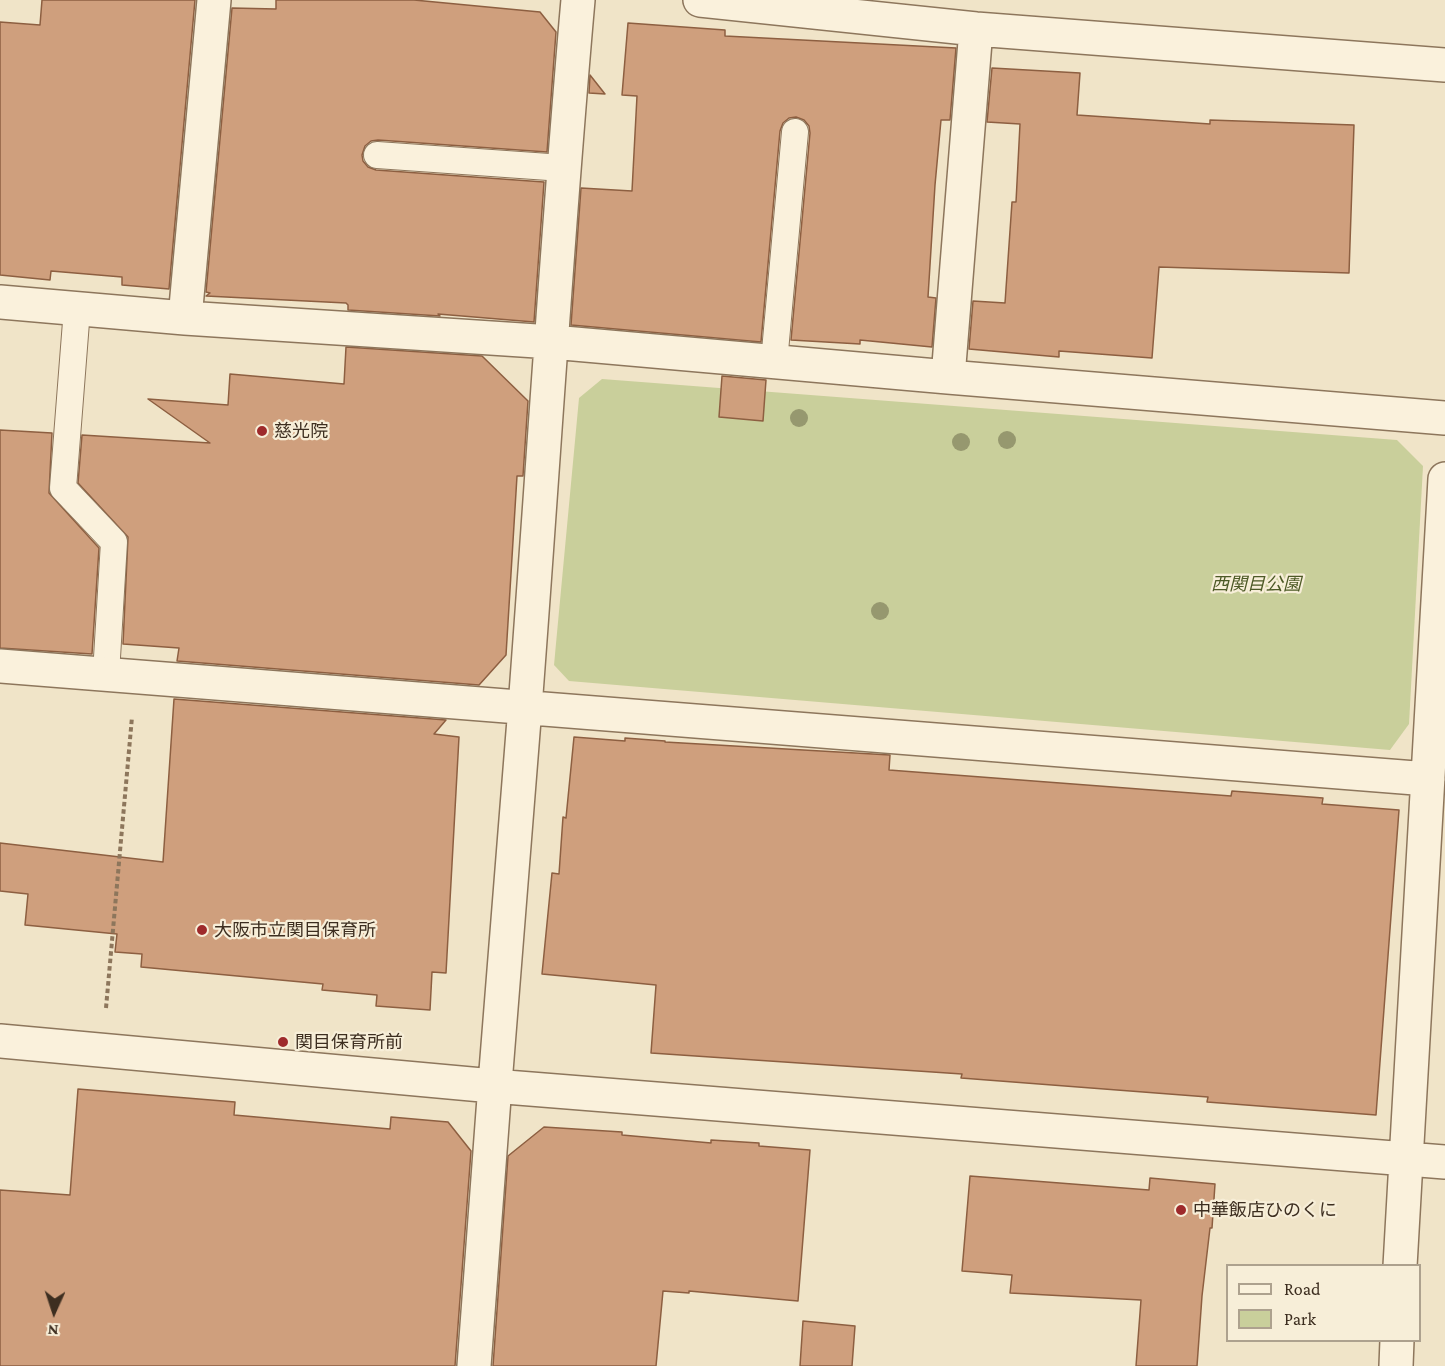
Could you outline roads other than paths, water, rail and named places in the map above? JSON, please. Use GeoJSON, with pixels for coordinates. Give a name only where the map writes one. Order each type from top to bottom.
{"type":"FeatureCollection","features":[{"type":"Feature","properties":{"kind":"street"},"geometry":{"type":"LineString","coordinates":[[186,318],[214,0]]}},
{"type":"Feature","properties":{"kind":"street"},"geometry":{"type":"LineString","coordinates":[[474,1366],[493,1086],[525,708],[563,168],[578,0]]}},
{"type":"Feature","properties":{"kind":"street"},"geometry":{"type":"LineString","coordinates":[[700,0],[976,29],[1445,65]]}},
{"type":"Feature","properties":{"kind":"street"},"geometry":{"type":"LineString","coordinates":[[948,377],[976,29]]}},
{"type":"Feature","properties":{"kind":"street"},"geometry":{"type":"LineString","coordinates":[[0,302],[186,318],[552,342],[1445,418]]}},
{"type":"Feature","properties":{"kind":"street"},"geometry":{"type":"LineString","coordinates":[[1400,1264],[1445,479]]}},
{"type":"Feature","properties":{"kind":"street"},"geometry":{"type":"LineString","coordinates":[[0,666],[1428,779]]}},
{"type":"Feature","properties":{"kind":"street"},"geometry":{"type":"LineString","coordinates":[[0,1041],[493,1086],[1445,1162]]}},
{"type":"Feature","properties":{"kind":"street"},"geometry":{"type":"LineString","coordinates":[[1396,1366],[1397,1342]]}},
{"type":"Feature","properties":{"kind":"lane"},"geometry":{"type":"LineString","coordinates":[[774,362],[795,132]]}},
{"type":"Feature","properties":{"kind":"lane"},"geometry":{"type":"LineString","coordinates":[[377,155],[563,168]]}},
{"type":"Feature","properties":{"kind":"lane"},"geometry":{"type":"LineString","coordinates":[[77,309],[63,488],[114,542],[121,676]]}},
{"type":"Feature","properties":{"kind":"place","name":"慈光院"},"geometry":{"type":"Point","coordinates":[262,431]}},
{"type":"Feature","properties":{"kind":"place","name":"大阪市立関目保育所"},"geometry":{"type":"Point","coordinates":[202,930]}},
{"type":"Feature","properties":{"kind":"place","name":"関目保育所前"},"geometry":{"type":"Point","coordinates":[283,1042]}},
{"type":"Feature","properties":{"kind":"place","name":"中華飯店ひのくに"},"geometry":{"type":"Point","coordinates":[1181,1210]}},
{"type":"Feature","properties":{"kind":"park label","name":"西関目公園"},"geometry":{"type":"Point","coordinates":[1256,584]}}]}
